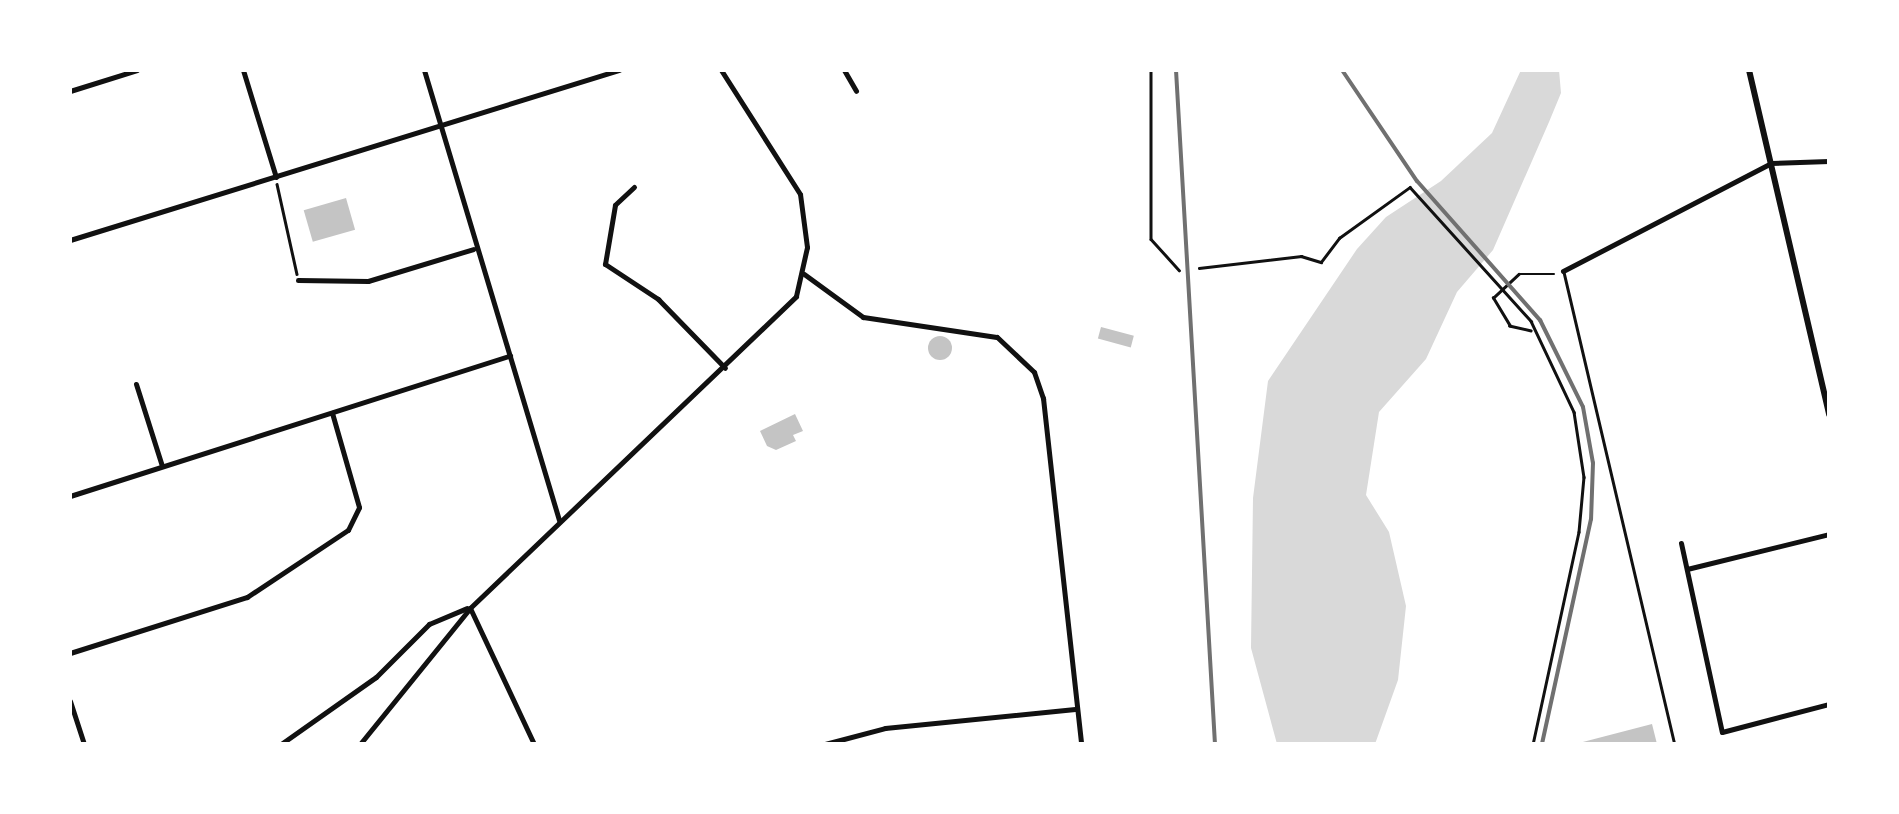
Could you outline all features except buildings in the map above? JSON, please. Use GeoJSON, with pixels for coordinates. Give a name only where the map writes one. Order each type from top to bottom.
{"type":"FeatureCollection","features":[{"type":"Feature","properties":{"kind":"street"},"geometry":{"type":"LineString","coordinates":[[70,91],[137,70]]}},
{"type":"Feature","properties":{"kind":"street"},"geometry":{"type":"LineString","coordinates":[[243,70],[276,177]]}},
{"type":"Feature","properties":{"kind":"street"},"geometry":{"type":"LineString","coordinates":[[424,70],[473,249],[559,520]]}},
{"type":"Feature","properties":{"kind":"street"},"geometry":{"type":"LineString","coordinates":[[70,240],[442,130],[618,70]]}},
{"type":"Feature","properties":{"kind":"street"},"geometry":{"type":"LineString","coordinates":[[360,744],[470,608],[559,520],[779,319],[804,274],[800,194],[721,70]]}},
{"type":"Feature","properties":{"kind":"street"},"geometry":{"type":"LineString","coordinates":[[844,70],[856,91]]}},
{"type":"Feature","properties":{"kind":"street"},"geometry":{"type":"LineString","coordinates":[[1749,70],[1829,415]]}},
{"type":"Feature","properties":{"kind":"street"},"geometry":{"type":"LineString","coordinates":[[1564,270],[1771,163],[1829,162]]}},
{"type":"Feature","properties":{"kind":"street"},"geometry":{"type":"LineString","coordinates":[[634,188],[615,206],[605,264],[658,299],[725,368]]}},
{"type":"Feature","properties":{"kind":"street"},"geometry":{"type":"LineString","coordinates":[[298,280],[368,281],[473,249]]}},
{"type":"Feature","properties":{"kind":"street"},"geometry":{"type":"LineString","coordinates":[[804,274],[863,317],[996,337],[1034,372],[1060,541],[1080,744]]}},
{"type":"Feature","properties":{"kind":"street"},"geometry":{"type":"LineString","coordinates":[[70,496],[510,356]]}},
{"type":"Feature","properties":{"kind":"street"},"geometry":{"type":"LineString","coordinates":[[136,384],[162,466]]}},
{"type":"Feature","properties":{"kind":"street"},"geometry":{"type":"LineString","coordinates":[[70,653],[248,597],[348,530],[359,508],[332,413]]}},
{"type":"Feature","properties":{"kind":"street"},"geometry":{"type":"LineString","coordinates":[[1688,569],[1829,534]]}},
{"type":"Feature","properties":{"kind":"street"},"geometry":{"type":"LineString","coordinates":[[1681,543],[1722,732],[1829,704]]}},
{"type":"Feature","properties":{"kind":"street"},"geometry":{"type":"LineString","coordinates":[[470,608],[531,743]]}},
{"type":"Feature","properties":{"kind":"street"},"geometry":{"type":"LineString","coordinates":[[281,744],[376,676],[422,629],[470,608]]}},
{"type":"Feature","properties":{"kind":"street"},"geometry":{"type":"LineString","coordinates":[[70,701],[84,744]]}},
{"type":"Feature","properties":{"kind":"street"},"geometry":{"type":"LineString","coordinates":[[825,744],[857,734],[1075,709]]}},
{"type":"Feature","properties":{"kind":"lane"},"geometry":{"type":"LineString","coordinates":[[1564,270],[1675,744]]}},
{"type":"Feature","properties":{"kind":"path"},"geometry":{"type":"LineString","coordinates":[[1151,70],[1151,240],[1179,270]]}},
{"type":"Feature","properties":{"kind":"path"},"geometry":{"type":"LineString","coordinates":[[276,177],[298,280]]}},
{"type":"Feature","properties":{"kind":"path"},"geometry":{"type":"LineString","coordinates":[[1199,268],[1300,256],[1321,262],[1340,238],[1400,191],[1418,192],[1513,297],[1568,393],[1584,477],[1579,532],[1532,744]]}},
{"type":"Feature","properties":{"kind":"path"},"geometry":{"type":"LineString","coordinates":[[1532,331],[1510,326],[1494,306],[1497,290],[1519,274],[1564,270]]}},
{"type":"Feature","properties":{"kind":"shaded area"},"geometry":{"type":"Polygon","coordinates":[[[1521,70],[1559,70],[1561,93],[1549,122],[1493,250],[1457,292],[1426,359],[1379,412],[1366,495],[1389,532],[1406,606],[1398,680],[1375,744],[1277,744],[1251,648],[1253,498],[1268,381],[1357,249],[1386,217],[1441,181],[1492,133],[1521,70]]]}},
{"type":"Feature","properties":{"kind":"railway"},"geometry":{"type":"LineString","coordinates":[[1176,70],[1215,744]]}},
{"type":"Feature","properties":{"kind":"railway"},"geometry":{"type":"LineString","coordinates":[[1342,70],[1417,181],[1540,320],[1583,407],[1593,463],[1591,519],[1542,744]]}}]}
